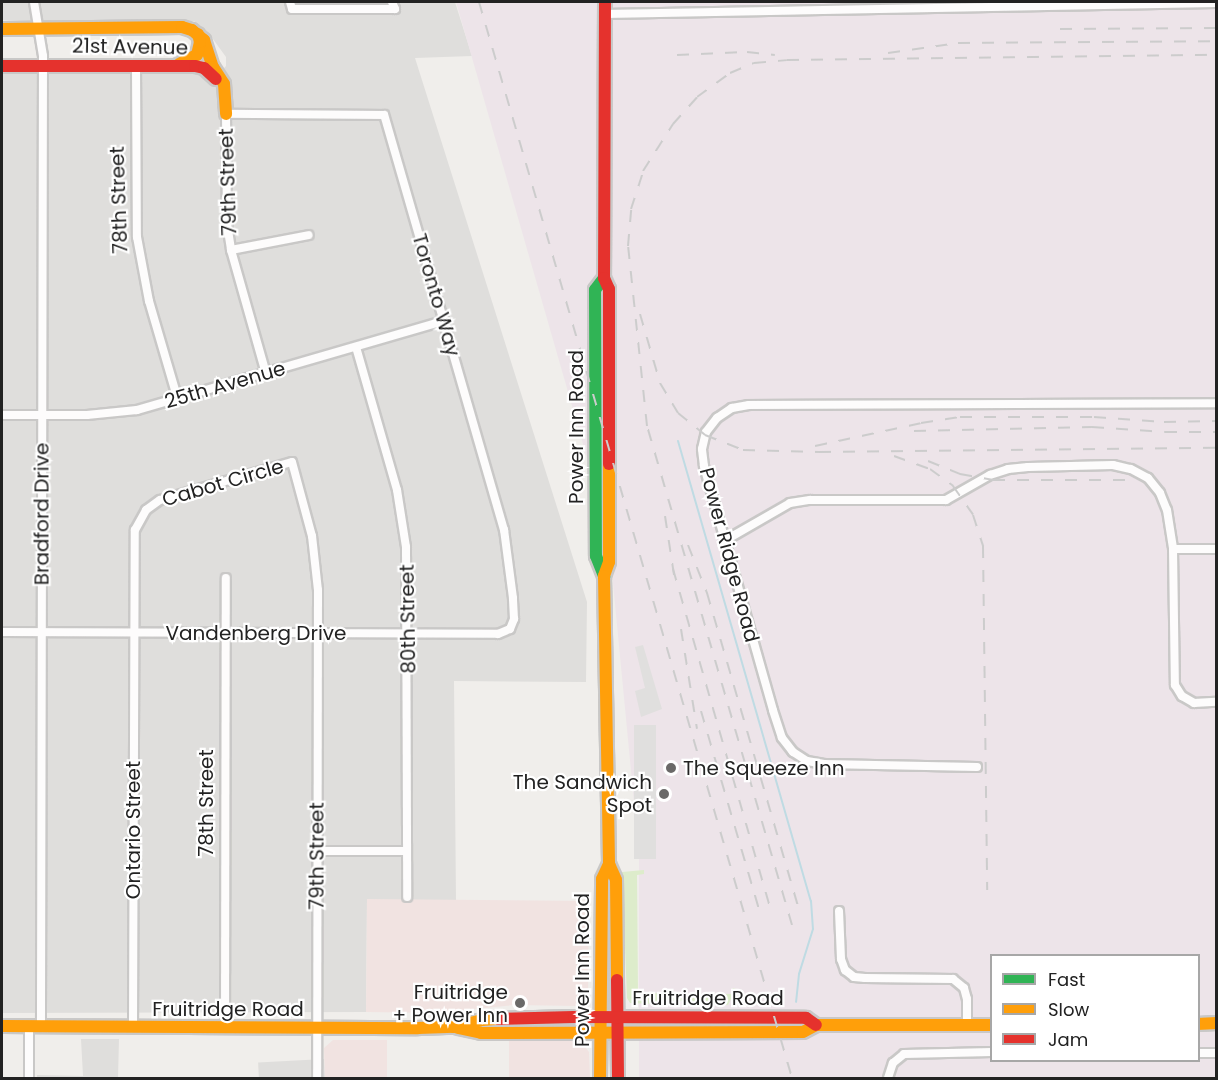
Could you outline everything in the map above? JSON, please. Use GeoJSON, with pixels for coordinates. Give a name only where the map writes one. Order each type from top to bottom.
{"type":"FeatureCollection","features":[{"type":"Feature","properties":{"kind":"main road","name":"Power Inn Road"},"geometry":{"type":"LineString","coordinates":[[605,8],[604,278],[609,289],[609,562],[604,576],[609,864],[616,879],[617,888],[618,1078]]}},
{"type":"Feature","properties":{"kind":"main road","name":"21st Avenue"},"geometry":{"type":"LineString","coordinates":[[2,29],[182,27],[198,34]]}},
{"type":"Feature","properties":{"kind":"main road"},"geometry":{"type":"LineString","coordinates":[[172,66],[197,55],[200,42],[198,34]]}},
{"type":"Feature","properties":{"kind":"main road"},"geometry":{"type":"LineString","coordinates":[[198,34],[204,40],[213,67],[224,84],[226,114]]}},
{"type":"Feature","properties":{"kind":"main road","name":"21st Avenue"},"geometry":{"type":"LineString","coordinates":[[2,66],[204,68],[225,92]]}},
{"type":"Feature","properties":{"kind":"main road","name":"Power Inn Road"},"geometry":{"type":"LineString","coordinates":[[600,1078],[602,879],[609,864]]}},
{"type":"Feature","properties":{"kind":"main road","name":"Fruitridge Road"},"geometry":{"type":"LineString","coordinates":[[454,1027],[482,1020],[509,1018],[806,1018],[816,1025]]}},
{"type":"Feature","properties":{"kind":"main road"},"geometry":{"type":"LineString","coordinates":[[1200,1024],[1216,1023]]}},
{"type":"Feature","properties":{"kind":"main road","name":"Fruitridge Road"},"geometry":{"type":"LineString","coordinates":[[2,1026],[35,1028],[454,1027],[481,1033],[803,1032],[816,1025],[990,1025]]}},
{"type":"Feature","properties":{"kind":"street","name":"Bradford Drive"},"geometry":{"type":"LineString","coordinates":[[29,1078],[35,1028],[41,632],[43,66],[34,2]]}},
{"type":"Feature","properties":{"kind":"street"},"geometry":{"type":"LineString","coordinates":[[291,5],[394,9],[392,2]]}},
{"type":"Feature","properties":{"kind":"street"},"geometry":{"type":"LineString","coordinates":[[605,8],[1216,3]]}},
{"type":"Feature","properties":{"kind":"street","name":"78th Street"},"geometry":{"type":"LineString","coordinates":[[136,66],[137,237],[149,301],[178,400]]}},
{"type":"Feature","properties":{"kind":"street","name":"79th Street"},"geometry":{"type":"LineString","coordinates":[[226,114],[225,206],[231,249],[266,374]]}},
{"type":"Feature","properties":{"kind":"street","name":"Toronto Way"},"geometry":{"type":"LineString","coordinates":[[226,114],[384,115],[508,551],[514,619],[510,629]]}},
{"type":"Feature","properties":{"kind":"street","name":"79th Street"},"geometry":{"type":"LineString","coordinates":[[231,249],[309,236]]}},
{"type":"Feature","properties":{"kind":"street","name":"25th Avenue"},"geometry":{"type":"LineString","coordinates":[[2,415],[112,413],[178,400],[444,321]]}},
{"type":"Feature","properties":{"kind":"street","name":"80th Street"},"geometry":{"type":"LineString","coordinates":[[356,347],[403,518],[408,569],[407,897]]}},
{"type":"Feature","properties":{"kind":"street","name":"Power Ridge Road"},"geometry":{"type":"LineString","coordinates":[[977,767],[824,764],[807,761],[792,752],[782,738],[724,541],[704,466],[702,449],[706,432],[717,417],[732,408],[761,405],[1216,404]]}},
{"type":"Feature","properties":{"kind":"street","name":"Cabot Circle"},"geometry":{"type":"LineString","coordinates":[[134,633],[134,537],[137,522],[146,510],[160,500],[292,462],[312,536],[318,590],[318,633]]}},
{"type":"Feature","properties":{"kind":"street"},"geometry":{"type":"LineString","coordinates":[[724,541],[790,503],[810,500],[946,500],[990,475],[1008,469],[1113,465],[1131,469],[1148,478],[1160,493],[1167,510],[1173,549],[1175,685],[1182,696],[1194,703],[1216,702]]}},
{"type":"Feature","properties":{"kind":"street"},"geometry":{"type":"LineString","coordinates":[[1173,549],[1216,549]]}},
{"type":"Feature","properties":{"kind":"street","name":"78th Street"},"geometry":{"type":"LineString","coordinates":[[225,1028],[226,578]]}},
{"type":"Feature","properties":{"kind":"street","name":"Vandenberg Drive"},"geometry":{"type":"LineString","coordinates":[[2,632],[498,634],[510,629]]}},
{"type":"Feature","properties":{"kind":"street","name":"Ontario Street"},"geometry":{"type":"LineString","coordinates":[[133,1028],[134,633]]}},
{"type":"Feature","properties":{"kind":"street","name":"79th Street"},"geometry":{"type":"LineString","coordinates":[[317,1078],[318,633]]}},
{"type":"Feature","properties":{"kind":"street"},"geometry":{"type":"LineString","coordinates":[[317,850],[407,851]]}},
{"type":"Feature","properties":{"kind":"street"},"geometry":{"type":"LineString","coordinates":[[839,911],[842,959],[845,970],[854,976],[866,978],[953,979],[964,988],[967,999],[967,1025]]}},
{"type":"Feature","properties":{"kind":"street"},"geometry":{"type":"LineString","coordinates":[[888,1078],[893,1063],[904,1054],[990,1052]]}},
{"type":"Feature","properties":{"kind":"street"},"geometry":{"type":"LineString","coordinates":[[1200,1053],[1216,1053]]}},
{"type":"Feature","properties":{"kind":"shaded area"},"geometry":{"type":"Polygon","coordinates":[[[2,2],[455,2],[472,56],[415,58],[587,602],[586,682],[454,681],[456,900],[367,900],[366,1012],[2,1013],[2,73],[196,74],[213,80],[226,66],[226,57],[210,35],[194,21],[2,20],[2,2]]]}},
{"type":"Feature","properties":{"kind":"shaded area"},"geometry":{"type":"Polygon","coordinates":[[[456,2],[1216,2],[1216,1078],[639,1078],[639,854],[608,531],[456,2]]]}},
{"type":"Feature","properties":{"kind":"shaded area"},"geometry":{"type":"Polygon","coordinates":[[[643,645],[662,709],[641,717],[635,691],[645,688],[635,647],[643,645]]]}},
{"type":"Feature","properties":{"kind":"shaded area"},"geometry":{"type":"Polygon","coordinates":[[[634,725],[656,725],[656,859],[634,859],[634,725]]]}},
{"type":"Feature","properties":{"kind":"shaded area"},"geometry":{"type":"Polygon","coordinates":[[[367,899],[589,901],[588,1000],[579,1006],[514,1005],[435,1013],[366,1012],[367,899]]]}},
{"type":"Feature","properties":{"kind":"shaded area"},"geometry":{"type":"Polygon","coordinates":[[[81,1039],[119,1039],[118,1078],[37,1078],[37,1075],[83,1076],[81,1039]]]}},
{"type":"Feature","properties":{"kind":"shaded area"},"geometry":{"type":"Polygon","coordinates":[[[333,1040],[387,1040],[387,1078],[325,1078],[324,1048],[333,1040]]]}},
{"type":"Feature","properties":{"kind":"shaded area"},"geometry":{"type":"Polygon","coordinates":[[[509,1041],[580,1041],[589,1052],[590,1078],[509,1078],[509,1041]]]}},
{"type":"Feature","properties":{"kind":"shaded area"},"geometry":{"type":"Polygon","coordinates":[[[324,1059],[325,1078],[259,1078],[258,1062],[324,1059]]]}},
{"type":"Feature","properties":{"kind":"green space"},"geometry":{"type":"Polygon","coordinates":[[[644,870],[644,874],[637,875],[638,993],[731,994],[733,988],[736,989],[728,1005],[693,1005],[692,999],[680,1001],[679,1005],[630,1003],[627,998],[622,872],[644,870]]]}},
{"type":"Feature","properties":{"kind":"waterway"},"geometry":{"type":"LineString","coordinates":[[678,441],[811,901],[813,929],[799,974],[796,1002]]}},
{"type":"Feature","properties":{"kind":"railway"},"geometry":{"type":"LineString","coordinates":[[479,2],[792,1078]]}},
{"type":"Feature","properties":{"kind":"railway"},"geometry":{"type":"LineString","coordinates":[[1060,29],[1216,28]]}},
{"type":"Feature","properties":{"kind":"railway"},"geometry":{"type":"LineString","coordinates":[[888,53],[958,43],[1216,41]]}},
{"type":"Feature","properties":{"kind":"railway"},"geometry":{"type":"LineString","coordinates":[[677,55],[747,52],[775,55]]}},
{"type":"Feature","properties":{"kind":"railway"},"geometry":{"type":"LineString","coordinates":[[792,925],[647,426],[628,246],[631,209],[643,171],[673,124],[697,97],[730,73],[754,63],[787,60],[1216,55]]}},
{"type":"Feature","properties":{"kind":"railway"},"geometry":{"type":"LineString","coordinates":[[640,314],[660,383],[678,413],[705,435],[743,450],[819,452],[1216,448]]}},
{"type":"Feature","properties":{"kind":"railway"},"geometry":{"type":"LineString","coordinates":[[815,446],[960,417],[1094,417],[1164,422],[1216,421]]}},
{"type":"Feature","properties":{"kind":"railway"},"geometry":{"type":"LineString","coordinates":[[914,431],[1092,427],[1165,432],[1216,432]]}},
{"type":"Feature","properties":{"kind":"railway"},"geometry":{"type":"LineString","coordinates":[[894,456],[930,469],[953,486],[973,515],[983,546],[987,890]]}},
{"type":"Feature","properties":{"kind":"railway"},"geometry":{"type":"LineString","coordinates":[[928,461],[960,474],[993,480],[1129,480]]}},
{"type":"Feature","properties":{"kind":"railway"},"geometry":{"type":"LineString","coordinates":[[665,516],[674,575]]}},
{"type":"Feature","properties":{"kind":"railway"},"geometry":{"type":"LineString","coordinates":[[688,545],[707,593],[799,910]]}},
{"type":"Feature","properties":{"kind":"railway"},"geometry":{"type":"LineString","coordinates":[[673,569],[771,911]]}},
{"type":"Feature","properties":{"kind":"railway"},"geometry":{"type":"LineString","coordinates":[[681,629],[697,729]]}},
{"type":"Feature","properties":{"kind":"railway"},"geometry":{"type":"LineString","coordinates":[[701,711],[761,916]]}},
{"type":"Feature","properties":{"kind":"traffic: fast"},"geometry":{"type":"LineString","coordinates":[[604,278],[595,290],[596,556],[604,576]]}},
{"type":"Feature","properties":{"kind":"traffic: slow"},"geometry":{"type":"LineString","coordinates":[[2,29],[182,27],[192,30],[204,40],[213,67],[224,84],[226,114]]}},
{"type":"Feature","properties":{"kind":"traffic: slow"},"geometry":{"type":"LineString","coordinates":[[179,64],[197,55],[200,42],[198,34]]}},
{"type":"Feature","properties":{"kind":"traffic: slow"},"geometry":{"type":"LineString","coordinates":[[609,464],[609,562],[604,576],[609,864],[616,880],[617,980]]}},
{"type":"Feature","properties":{"kind":"traffic: slow"},"geometry":{"type":"LineString","coordinates":[[600,1078],[602,879],[609,864]]}},
{"type":"Feature","properties":{"kind":"traffic: slow"},"geometry":{"type":"LineString","coordinates":[[2,1026],[418,1028],[454,1027],[482,1020],[498,1019]]}},
{"type":"Feature","properties":{"kind":"traffic: slow"},"geometry":{"type":"LineString","coordinates":[[1200,1024],[1216,1023]]}},
{"type":"Feature","properties":{"kind":"traffic: slow"},"geometry":{"type":"LineString","coordinates":[[458,1028],[481,1033],[803,1032],[816,1025],[990,1025]]}},
{"type":"Feature","properties":{"kind":"traffic: jam"},"geometry":{"type":"LineString","coordinates":[[605,2],[604,278],[609,289],[609,464]]}},
{"type":"Feature","properties":{"kind":"traffic: jam"},"geometry":{"type":"LineString","coordinates":[[2,66],[195,66],[204,68],[216,79]]}},
{"type":"Feature","properties":{"kind":"traffic: jam"},"geometry":{"type":"LineString","coordinates":[[617,980],[618,1078]]}},
{"type":"Feature","properties":{"kind":"traffic: jam"},"geometry":{"type":"LineString","coordinates":[[498,1019],[806,1018],[816,1025]]}},
{"type":"Feature","properties":{"kind":"place","name":"The Squeeze Inn"},"geometry":{"type":"Point","coordinates":[671,768]}},
{"type":"Feature","properties":{"kind":"place","name":"The Sandwich Spot"},"geometry":{"type":"Point","coordinates":[664,794]}},
{"type":"Feature","properties":{"kind":"place","name":"Fruitridge + Power Inn"},"geometry":{"type":"Point","coordinates":[520,1003]}}]}
